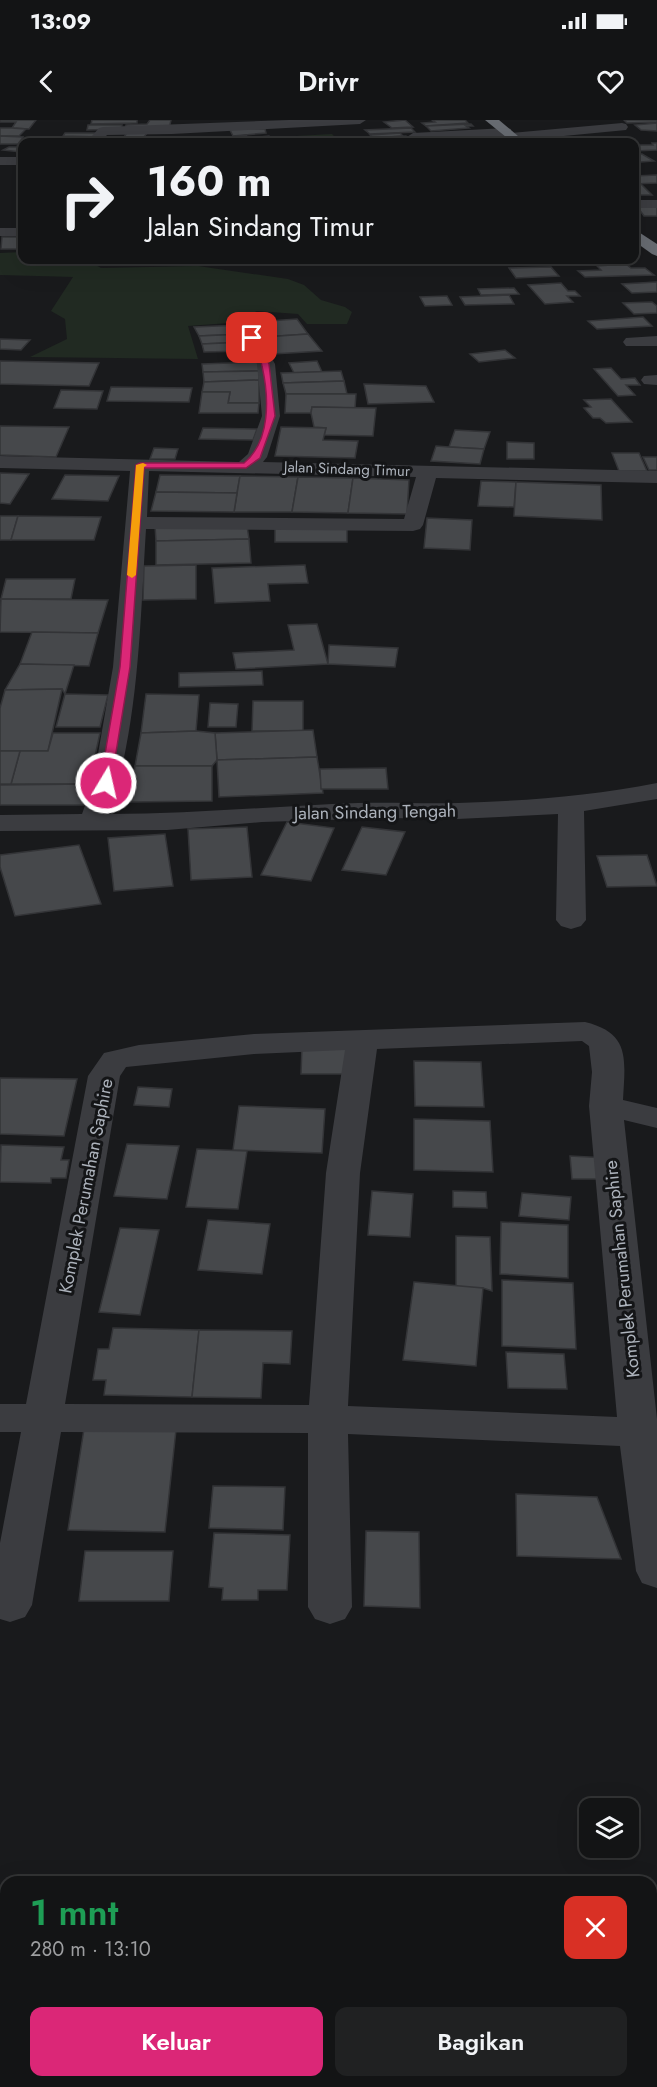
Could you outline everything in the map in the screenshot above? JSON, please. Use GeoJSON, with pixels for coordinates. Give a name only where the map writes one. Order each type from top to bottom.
{"type":"FeatureCollection","features":[{"type":"Feature","properties":{"kind":"highway"},"geometry":{"type":"LineString","coordinates":[[491,120],[512,137]]}},
{"type":"Feature","properties":{"kind":"highway"},"geometry":{"type":"LineString","coordinates":[[639,237],[655,248]]}},
{"type":"Feature","properties":{"kind":"street"},"geometry":{"type":"LineString","coordinates":[[123,131],[124,124],[145,124],[147,120]]}},
{"type":"Feature","properties":{"kind":"street"},"geometry":{"type":"LineString","coordinates":[[98,138],[103,131],[360,120]]}},
{"type":"Feature","properties":{"kind":"street"},"geometry":{"type":"LineString","coordinates":[[269,124],[276,138]]}},
{"type":"Feature","properties":{"kind":"street"},"geometry":{"type":"LineString","coordinates":[[414,138],[512,137],[622,127]]}},
{"type":"Feature","properties":{"kind":"street"},"geometry":{"type":"LineString","coordinates":[[556,134],[598,138]]}},
{"type":"Feature","properties":{"kind":"street"},"geometry":{"type":"LineString","coordinates":[[0,161],[18,161]]}},
{"type":"Feature","properties":{"kind":"street"},"geometry":{"type":"LineString","coordinates":[[639,204],[657,204]]}},
{"type":"Feature","properties":{"kind":"street"},"geometry":{"type":"LineString","coordinates":[[0,232],[18,232]]}},
{"type":"Feature","properties":{"kind":"street"},"geometry":{"type":"LineString","coordinates":[[246,466],[257,457],[271,416],[266,364],[252,338]]}},
{"type":"Feature","properties":{"kind":"street"},"geometry":{"type":"LineString","coordinates":[[632,342],[657,341]]}},
{"type":"Feature","properties":{"kind":"street","name":"Jalan Sindang Timur"},"geometry":{"type":"LineString","coordinates":[[0,462],[657,477]]}},
{"type":"Feature","properties":{"kind":"street"},"geometry":{"type":"LineString","coordinates":[[93,821],[106,783],[125,667],[140,465]]}},
{"type":"Feature","properties":{"kind":"street"},"geometry":{"type":"LineString","coordinates":[[136,523],[413,525],[428,471]]}},
{"type":"Feature","properties":{"kind":"street","name":"Jalan Sindang Tengah"},"geometry":{"type":"LineString","coordinates":[[0,823],[167,822],[262,814],[390,810],[457,811],[571,805],[657,791]]}},
{"type":"Feature","properties":{"kind":"street"},"geometry":{"type":"LineString","coordinates":[[571,805],[571,920]]}},
{"type":"Feature","properties":{"kind":"street","name":"Komplek Perumahan Saphire"},"geometry":{"type":"LineString","coordinates":[[10,1605],[104,1076],[115,1060],[139,1055],[254,1044],[363,1038],[585,1031],[597,1035],[603,1041],[608,1074],[606,1106],[648,1432],[657,1571]]}},
{"type":"Feature","properties":{"kind":"street"},"geometry":{"type":"LineString","coordinates":[[330,1607],[328,1419],[343,1173],[363,1038]]}},
{"type":"Feature","properties":{"kind":"street"},"geometry":{"type":"LineString","coordinates":[[606,1106],[657,1118]]}},
{"type":"Feature","properties":{"kind":"street"},"geometry":{"type":"LineString","coordinates":[[0,1418],[328,1419],[648,1432]]}},
{"type":"Feature","properties":{"kind":"shaded area"},"geometry":{"type":"Polygon","coordinates":[[[332,134],[336,138],[278,138],[332,134]]]}},
{"type":"Feature","properties":{"kind":"shaded area"},"geometry":{"type":"Polygon","coordinates":[[[18,252],[18,264],[94,264],[101,268],[198,266],[288,279],[304,285],[321,300],[345,307],[352,312],[347,324],[307,324],[298,314],[257,311],[229,323],[188,326],[198,359],[30,357],[67,339],[65,319],[51,311],[73,277],[0,275],[0,253],[18,252]]]}},
{"type":"Feature","properties":{"kind":"building"},"geometry":{"type":"Polygon","coordinates":[[[0,120],[36,120],[29,129],[12,128],[16,122],[0,122],[0,120]]]}},
{"type":"Feature","properties":{"kind":"building"},"geometry":{"type":"Polygon","coordinates":[[[92,120],[137,120],[137,123],[91,124],[92,120]]]}},
{"type":"Feature","properties":{"kind":"building"},"geometry":{"type":"Polygon","coordinates":[[[150,120],[171,120],[169,129],[125,130],[126,125],[147,124],[150,120]]]}},
{"type":"Feature","properties":{"kind":"building"},"geometry":{"type":"Polygon","coordinates":[[[405,120],[413,127],[392,128],[384,122],[405,120]]]}},
{"type":"Feature","properties":{"kind":"building"},"geometry":{"type":"Polygon","coordinates":[[[432,120],[465,120],[468,123],[426,126],[422,123],[435,122],[432,120]]]}},
{"type":"Feature","properties":{"kind":"building"},"geometry":{"type":"Polygon","coordinates":[[[624,120],[657,120],[657,122],[627,123],[624,120]]]}},
{"type":"Feature","properties":{"kind":"building"},"geometry":{"type":"Polygon","coordinates":[[[657,123],[657,131],[641,130],[635,125],[657,123]]]}},
{"type":"Feature","properties":{"kind":"building"},"geometry":{"type":"Polygon","coordinates":[[[471,124],[473,126],[466,126],[469,128],[431,131],[426,126],[471,124]]]}},
{"type":"Feature","properties":{"kind":"building"},"geometry":{"type":"Polygon","coordinates":[[[88,125],[122,125],[121,129],[87,130],[88,125]]]}},
{"type":"Feature","properties":{"kind":"building"},"geometry":{"type":"Polygon","coordinates":[[[0,128],[26,129],[19,136],[0,136],[0,128]]]}},
{"type":"Feature","properties":{"kind":"building"},"geometry":{"type":"Polygon","coordinates":[[[229,128],[265,129],[266,133],[233,136],[229,128]]]}},
{"type":"Feature","properties":{"kind":"building"},"geometry":{"type":"Polygon","coordinates":[[[411,128],[415,132],[370,134],[365,130],[411,128]]]}},
{"type":"Feature","properties":{"kind":"building"},"geometry":{"type":"Polygon","coordinates":[[[65,133],[99,133],[97,137],[63,136],[65,133]]]}},
{"type":"Feature","properties":{"kind":"building"},"geometry":{"type":"Polygon","coordinates":[[[127,133],[147,133],[143,138],[123,138],[127,133]]]}},
{"type":"Feature","properties":{"kind":"building"},"geometry":{"type":"Polygon","coordinates":[[[400,133],[403,136],[373,138],[370,135],[400,133]]]}},
{"type":"Feature","properties":{"kind":"building"},"geometry":{"type":"Polygon","coordinates":[[[246,135],[248,138],[225,138],[246,135]]]}},
{"type":"Feature","properties":{"kind":"building"},"geometry":{"type":"Polygon","coordinates":[[[0,136],[23,137],[18,138],[18,144],[0,144],[0,136]]]}},
{"type":"Feature","properties":{"kind":"building"},"geometry":{"type":"Polygon","coordinates":[[[269,136],[271,138],[248,138],[269,136]]]}},
{"type":"Feature","properties":{"kind":"building"},"geometry":{"type":"Polygon","coordinates":[[[406,136],[408,138],[375,138],[406,136]]]}},
{"type":"Feature","properties":{"kind":"building"},"geometry":{"type":"Polygon","coordinates":[[[488,136],[490,138],[460,138],[488,136]]]}},
{"type":"Feature","properties":{"kind":"building"},"geometry":{"type":"Polygon","coordinates":[[[652,143],[657,143],[657,150],[639,151],[639,145],[653,145],[652,143]]]}},
{"type":"Feature","properties":{"kind":"building"},"geometry":{"type":"Polygon","coordinates":[[[9,147],[18,147],[18,152],[3,150],[9,147]]]}},
{"type":"Feature","properties":{"kind":"building"},"geometry":{"type":"Polygon","coordinates":[[[639,154],[654,161],[641,162],[639,154]]]}},
{"type":"Feature","properties":{"kind":"building"},"geometry":{"type":"Polygon","coordinates":[[[657,175],[657,183],[639,184],[639,176],[657,175]]]}},
{"type":"Feature","properties":{"kind":"building"},"geometry":{"type":"Polygon","coordinates":[[[639,184],[641,184],[652,195],[639,195],[639,184]]]}},
{"type":"Feature","properties":{"kind":"building"},"geometry":{"type":"Polygon","coordinates":[[[657,204],[657,216],[644,216],[639,205],[657,204]]]}},
{"type":"Feature","properties":{"kind":"building"},"geometry":{"type":"Polygon","coordinates":[[[2,237],[18,237],[18,249],[1,249],[2,237]]]}},
{"type":"Feature","properties":{"kind":"building"},"geometry":{"type":"Polygon","coordinates":[[[626,264],[631,268],[645,268],[654,275],[585,277],[578,271],[601,270],[597,266],[626,264]]]}},
{"type":"Feature","properties":{"kind":"building"},"geometry":{"type":"Polygon","coordinates":[[[551,267],[559,276],[516,278],[509,268],[551,267]]]}},
{"type":"Feature","properties":{"kind":"building"},"geometry":{"type":"Polygon","coordinates":[[[657,282],[657,292],[632,293],[622,284],[657,282]]]}},
{"type":"Feature","properties":{"kind":"building"},"geometry":{"type":"Polygon","coordinates":[[[561,283],[568,291],[575,291],[580,296],[567,296],[573,302],[545,304],[528,285],[561,283]]]}},
{"type":"Feature","properties":{"kind":"building"},"geometry":{"type":"Polygon","coordinates":[[[514,288],[519,294],[481,295],[478,289],[514,288]]]}},
{"type":"Feature","properties":{"kind":"building"},"geometry":{"type":"Polygon","coordinates":[[[509,295],[514,304],[465,305],[460,297],[509,295]]]}},
{"type":"Feature","properties":{"kind":"building"},"geometry":{"type":"Polygon","coordinates":[[[447,296],[452,305],[425,306],[420,297],[447,296]]]}},
{"type":"Feature","properties":{"kind":"building"},"geometry":{"type":"Polygon","coordinates":[[[652,302],[657,306],[657,313],[634,314],[623,303],[652,302]]]}},
{"type":"Feature","properties":{"kind":"building"},"geometry":{"type":"Polygon","coordinates":[[[643,317],[652,326],[597,329],[588,321],[643,317]]]}},
{"type":"Feature","properties":{"kind":"building"},"geometry":{"type":"Polygon","coordinates":[[[297,319],[308,334],[264,337],[253,322],[297,319]]]}},
{"type":"Feature","properties":{"kind":"building"},"geometry":{"type":"Polygon","coordinates":[[[242,325],[244,334],[199,336],[194,327],[242,325]]]}},
{"type":"Feature","properties":{"kind":"building"},"geometry":{"type":"Polygon","coordinates":[[[244,334],[246,342],[202,344],[199,336],[244,334]]]}},
{"type":"Feature","properties":{"kind":"building"},"geometry":{"type":"Polygon","coordinates":[[[308,334],[322,351],[273,354],[264,337],[308,334]]]}},
{"type":"Feature","properties":{"kind":"building"},"geometry":{"type":"Polygon","coordinates":[[[0,339],[30,340],[21,350],[0,349],[0,339]]]}},
{"type":"Feature","properties":{"kind":"building"},"geometry":{"type":"Polygon","coordinates":[[[246,342],[248,351],[204,352],[202,344],[246,342]]]}},
{"type":"Feature","properties":{"kind":"building"},"geometry":{"type":"Polygon","coordinates":[[[505,350],[515,358],[479,362],[470,354],[505,350]]]}},
{"type":"Feature","properties":{"kind":"building"},"geometry":{"type":"Polygon","coordinates":[[[0,361],[99,363],[89,386],[0,384],[0,361]]]}},
{"type":"Feature","properties":{"kind":"building"},"geometry":{"type":"Polygon","coordinates":[[[317,361],[322,372],[294,373],[289,363],[317,361]]]}},
{"type":"Feature","properties":{"kind":"building"},"geometry":{"type":"Polygon","coordinates":[[[258,362],[259,371],[203,372],[202,364],[258,362]]]}},
{"type":"Feature","properties":{"kind":"building"},"geometry":{"type":"Polygon","coordinates":[[[611,368],[621,379],[635,378],[640,385],[626,385],[635,395],[618,396],[594,369],[611,368]]]}},
{"type":"Feature","properties":{"kind":"building"},"geometry":{"type":"Polygon","coordinates":[[[259,371],[259,380],[204,382],[203,372],[259,371]]]}},
{"type":"Feature","properties":{"kind":"building"},"geometry":{"type":"Polygon","coordinates":[[[341,371],[344,381],[283,383],[281,373],[341,371]]]}},
{"type":"Feature","properties":{"kind":"building"},"geometry":{"type":"Polygon","coordinates":[[[259,380],[259,403],[228,403],[230,392],[202,392],[204,382],[259,380]]]}},
{"type":"Feature","properties":{"kind":"building"},"geometry":{"type":"Polygon","coordinates":[[[344,381],[347,394],[286,394],[283,383],[344,381]]]}},
{"type":"Feature","properties":{"kind":"building"},"geometry":{"type":"Polygon","coordinates":[[[364,384],[426,386],[434,402],[368,404],[364,384]]]}},
{"type":"Feature","properties":{"kind":"building"},"geometry":{"type":"Polygon","coordinates":[[[111,387],[192,388],[189,402],[107,401],[111,387]]]}},
{"type":"Feature","properties":{"kind":"building"},"geometry":{"type":"Polygon","coordinates":[[[61,390],[103,391],[97,409],[54,408],[61,390]]]}},
{"type":"Feature","properties":{"kind":"building"},"geometry":{"type":"Polygon","coordinates":[[[202,392],[230,392],[228,403],[259,403],[258,413],[199,413],[202,392]]]}},
{"type":"Feature","properties":{"kind":"building"},"geometry":{"type":"Polygon","coordinates":[[[286,394],[356,394],[355,408],[312,407],[311,413],[285,413],[286,394]]]}},
{"type":"Feature","properties":{"kind":"building"},"geometry":{"type":"Polygon","coordinates":[[[611,399],[632,422],[606,423],[600,418],[593,418],[584,408],[591,407],[584,400],[611,399]]]}},
{"type":"Feature","properties":{"kind":"building"},"geometry":{"type":"Polygon","coordinates":[[[312,407],[376,408],[373,436],[324,435],[326,428],[314,427],[312,407]]]}},
{"type":"Feature","properties":{"kind":"building"},"geometry":{"type":"Polygon","coordinates":[[[0,426],[69,427],[56,457],[0,455],[0,426]]]}},
{"type":"Feature","properties":{"kind":"building"},"geometry":{"type":"Polygon","coordinates":[[[281,427],[326,428],[323,440],[358,441],[355,458],[275,456],[281,427]]]}},
{"type":"Feature","properties":{"kind":"building"},"geometry":{"type":"Polygon","coordinates":[[[203,428],[257,429],[253,440],[199,439],[203,428]]]}},
{"type":"Feature","properties":{"kind":"building"},"geometry":{"type":"Polygon","coordinates":[[[455,430],[490,432],[484,449],[449,447],[455,430]]]}},
{"type":"Feature","properties":{"kind":"building"},"geometry":{"type":"Polygon","coordinates":[[[507,442],[534,443],[534,459],[507,459],[507,442]]]}},
{"type":"Feature","properties":{"kind":"building"},"geometry":{"type":"Polygon","coordinates":[[[436,446],[484,449],[480,464],[431,461],[436,446]]]}},
{"type":"Feature","properties":{"kind":"building"},"geometry":{"type":"Polygon","coordinates":[[[154,448],[178,449],[175,459],[150,459],[154,448]]]}},
{"type":"Feature","properties":{"kind":"building"},"geometry":{"type":"Polygon","coordinates":[[[612,453],[639,453],[647,471],[619,471],[612,453]]]}},
{"type":"Feature","properties":{"kind":"building"},"geometry":{"type":"Polygon","coordinates":[[[643,457],[657,457],[657,470],[649,470],[643,457]]]}},
{"type":"Feature","properties":{"kind":"building"},"geometry":{"type":"Polygon","coordinates":[[[0,473],[29,474],[10,504],[0,503],[0,473]]]}},
{"type":"Feature","properties":{"kind":"building"},"geometry":{"type":"Polygon","coordinates":[[[65,475],[119,476],[108,501],[52,499],[65,475]]]}},
{"type":"Feature","properties":{"kind":"building"},"geometry":{"type":"Polygon","coordinates":[[[160,475],[240,476],[237,493],[156,492],[160,475]]]}},
{"type":"Feature","properties":{"kind":"building"},"geometry":{"type":"Polygon","coordinates":[[[240,476],[298,477],[292,512],[234,512],[240,476]]]}},
{"type":"Feature","properties":{"kind":"building"},"geometry":{"type":"Polygon","coordinates":[[[298,477],[353,478],[348,513],[292,512],[298,477]]]}},
{"type":"Feature","properties":{"kind":"building"},"geometry":{"type":"Polygon","coordinates":[[[353,478],[409,480],[407,514],[348,513],[353,478]]]}},
{"type":"Feature","properties":{"kind":"building"},"geometry":{"type":"Polygon","coordinates":[[[481,481],[516,482],[514,507],[478,506],[481,481]]]}},
{"type":"Feature","properties":{"kind":"building"},"geometry":{"type":"Polygon","coordinates":[[[516,482],[601,485],[602,520],[514,516],[516,482]]]}},
{"type":"Feature","properties":{"kind":"building"},"geometry":{"type":"Polygon","coordinates":[[[156,492],[237,493],[234,512],[151,511],[156,492]]]}},
{"type":"Feature","properties":{"kind":"building"},"geometry":{"type":"Polygon","coordinates":[[[0,516],[18,516],[11,540],[0,540],[0,516]]]}},
{"type":"Feature","properties":{"kind":"building"},"geometry":{"type":"Polygon","coordinates":[[[18,516],[101,517],[94,540],[11,540],[18,516]]]}},
{"type":"Feature","properties":{"kind":"building"},"geometry":{"type":"Polygon","coordinates":[[[427,518],[472,520],[470,550],[424,548],[427,518]]]}},
{"type":"Feature","properties":{"kind":"building"},"geometry":{"type":"Polygon","coordinates":[[[155,526],[247,526],[249,539],[156,541],[155,526]]]}},
{"type":"Feature","properties":{"kind":"building"},"geometry":{"type":"Polygon","coordinates":[[[275,528],[347,528],[347,542],[275,542],[275,528]]]}},
{"type":"Feature","properties":{"kind":"building"},"geometry":{"type":"Polygon","coordinates":[[[249,539],[251,563],[156,565],[156,541],[249,539]]]}},
{"type":"Feature","properties":{"kind":"building"},"geometry":{"type":"Polygon","coordinates":[[[196,565],[196,599],[143,600],[144,566],[196,565]]]}},
{"type":"Feature","properties":{"kind":"building"},"geometry":{"type":"Polygon","coordinates":[[[305,565],[308,583],[268,584],[270,601],[215,603],[212,568],[305,565]]]}},
{"type":"Feature","properties":{"kind":"building"},"geometry":{"type":"Polygon","coordinates":[[[6,579],[75,579],[71,599],[1,599],[6,579]]]}},
{"type":"Feature","properties":{"kind":"building"},"geometry":{"type":"Polygon","coordinates":[[[1,599],[108,600],[98,633],[0,632],[1,599]]]}},
{"type":"Feature","properties":{"kind":"building"},"geometry":{"type":"Polygon","coordinates":[[[317,624],[328,664],[236,669],[233,653],[294,650],[288,625],[317,624]]]}},
{"type":"Feature","properties":{"kind":"building"},"geometry":{"type":"Polygon","coordinates":[[[32,632],[98,633],[89,666],[20,664],[32,632]]]}},
{"type":"Feature","properties":{"kind":"building"},"geometry":{"type":"Polygon","coordinates":[[[329,645],[398,648],[395,667],[328,664],[329,645]]]}},
{"type":"Feature","properties":{"kind":"building"},"geometry":{"type":"Polygon","coordinates":[[[20,664],[74,665],[65,694],[62,689],[5,690],[20,664]]]}},
{"type":"Feature","properties":{"kind":"building"},"geometry":{"type":"Polygon","coordinates":[[[262,671],[263,685],[179,687],[179,673],[262,671]]]}},
{"type":"Feature","properties":{"kind":"building"},"geometry":{"type":"Polygon","coordinates":[[[62,689],[48,751],[0,751],[0,708],[5,690],[62,689]]]}},
{"type":"Feature","properties":{"kind":"building"},"geometry":{"type":"Polygon","coordinates":[[[65,694],[108,695],[100,727],[56,727],[65,694]]]}},
{"type":"Feature","properties":{"kind":"building"},"geometry":{"type":"Polygon","coordinates":[[[146,694],[199,695],[196,731],[141,733],[146,694]]]}},
{"type":"Feature","properties":{"kind":"building"},"geometry":{"type":"Polygon","coordinates":[[[253,701],[303,701],[303,731],[252,731],[253,701]]]}},
{"type":"Feature","properties":{"kind":"building"},"geometry":{"type":"Polygon","coordinates":[[[210,703],[238,704],[236,727],[208,727],[210,703]]]}},
{"type":"Feature","properties":{"kind":"building"},"geometry":{"type":"Polygon","coordinates":[[[313,730],[317,757],[217,760],[215,733],[313,730]]]}},
{"type":"Feature","properties":{"kind":"building"},"geometry":{"type":"Polygon","coordinates":[[[196,731],[215,733],[217,760],[212,766],[135,766],[141,733],[196,731]]]}},
{"type":"Feature","properties":{"kind":"building"},"geometry":{"type":"Polygon","coordinates":[[[53,733],[100,733],[89,784],[11,784],[20,751],[48,751],[53,733]]]}},
{"type":"Feature","properties":{"kind":"building"},"geometry":{"type":"Polygon","coordinates":[[[0,751],[20,751],[11,784],[0,784],[0,751]]]}},
{"type":"Feature","properties":{"kind":"building"},"geometry":{"type":"Polygon","coordinates":[[[317,757],[323,793],[219,797],[217,760],[317,757]]]}},
{"type":"Feature","properties":{"kind":"building"},"geometry":{"type":"Polygon","coordinates":[[[135,766],[212,766],[212,801],[129,802],[135,766]]]}},
{"type":"Feature","properties":{"kind":"building"},"geometry":{"type":"Polygon","coordinates":[[[386,768],[388,789],[321,789],[320,769],[386,768]]]}},
{"type":"Feature","properties":{"kind":"building"},"geometry":{"type":"Polygon","coordinates":[[[89,784],[89,805],[0,805],[0,785],[89,784]]]}},
{"type":"Feature","properties":{"kind":"building"},"geometry":{"type":"Polygon","coordinates":[[[287,822],[334,828],[311,881],[261,875],[287,822]]]}},
{"type":"Feature","properties":{"kind":"building"},"geometry":{"type":"Polygon","coordinates":[[[247,827],[252,877],[191,880],[188,829],[247,827]]]}},
{"type":"Feature","properties":{"kind":"building"},"geometry":{"type":"Polygon","coordinates":[[[362,827],[405,832],[386,875],[342,870],[362,827]]]}},
{"type":"Feature","properties":{"kind":"building"},"geometry":{"type":"Polygon","coordinates":[[[165,834],[173,886],[114,891],[108,838],[165,834]]]}},
{"type":"Feature","properties":{"kind":"building"},"geometry":{"type":"Polygon","coordinates":[[[79,845],[101,904],[15,916],[0,867],[0,855],[79,845]]]}},
{"type":"Feature","properties":{"kind":"building"},"geometry":{"type":"Polygon","coordinates":[[[647,855],[657,886],[607,887],[597,856],[647,855]]]}},
{"type":"Feature","properties":{"kind":"building"},"geometry":{"type":"Polygon","coordinates":[[[302,1046],[350,1047],[350,1074],[301,1074],[302,1046]]]}},
{"type":"Feature","properties":{"kind":"building"},"geometry":{"type":"Polygon","coordinates":[[[414,1061],[481,1062],[484,1107],[415,1106],[414,1061]]]}},
{"type":"Feature","properties":{"kind":"building"},"geometry":{"type":"Polygon","coordinates":[[[0,1078],[77,1079],[64,1136],[0,1134],[0,1078]]]}},
{"type":"Feature","properties":{"kind":"building"},"geometry":{"type":"Polygon","coordinates":[[[138,1087],[172,1089],[169,1107],[134,1105],[138,1087]]]}},
{"type":"Feature","properties":{"kind":"building"},"geometry":{"type":"Polygon","coordinates":[[[239,1106],[325,1109],[322,1153],[233,1150],[239,1106]]]}},
{"type":"Feature","properties":{"kind":"building"},"geometry":{"type":"Polygon","coordinates":[[[414,1119],[490,1121],[493,1172],[414,1170],[414,1119]]]}},
{"type":"Feature","properties":{"kind":"building"},"geometry":{"type":"Polygon","coordinates":[[[127,1144],[179,1146],[167,1199],[114,1196],[127,1144]]]}},
{"type":"Feature","properties":{"kind":"building"},"geometry":{"type":"Polygon","coordinates":[[[1,1145],[64,1147],[61,1160],[69,1160],[66,1178],[51,1178],[51,1183],[0,1182],[1,1145]]]}},
{"type":"Feature","properties":{"kind":"building"},"geometry":{"type":"Polygon","coordinates":[[[197,1149],[247,1151],[238,1209],[186,1207],[197,1149]]]}},
{"type":"Feature","properties":{"kind":"building"},"geometry":{"type":"Polygon","coordinates":[[[570,1156],[608,1158],[610,1179],[572,1179],[570,1156]]]}},
{"type":"Feature","properties":{"kind":"building"},"geometry":{"type":"Polygon","coordinates":[[[372,1191],[413,1194],[410,1237],[368,1235],[372,1191]]]}},
{"type":"Feature","properties":{"kind":"building"},"geometry":{"type":"Polygon","coordinates":[[[453,1191],[486,1192],[487,1208],[453,1207],[453,1191]]]}},
{"type":"Feature","properties":{"kind":"building"},"geometry":{"type":"Polygon","coordinates":[[[522,1193],[571,1197],[569,1220],[519,1216],[522,1193]]]}},
{"type":"Feature","properties":{"kind":"building"},"geometry":{"type":"Polygon","coordinates":[[[208,1220],[270,1224],[262,1274],[198,1270],[208,1220]]]}},
{"type":"Feature","properties":{"kind":"building"},"geometry":{"type":"Polygon","coordinates":[[[501,1222],[568,1225],[568,1278],[500,1274],[501,1222]]]}},
{"type":"Feature","properties":{"kind":"building"},"geometry":{"type":"Polygon","coordinates":[[[120,1228],[159,1230],[140,1315],[99,1312],[120,1228]]]}},
{"type":"Feature","properties":{"kind":"building"},"geometry":{"type":"Polygon","coordinates":[[[456,1236],[490,1237],[492,1291],[483,1288],[456,1290],[456,1236]]]}},
{"type":"Feature","properties":{"kind":"building"},"geometry":{"type":"Polygon","coordinates":[[[502,1280],[573,1283],[576,1349],[502,1346],[502,1280]]]}},
{"type":"Feature","properties":{"kind":"building"},"geometry":{"type":"Polygon","coordinates":[[[414,1282],[483,1288],[476,1366],[403,1360],[414,1282]]]}},
{"type":"Feature","properties":{"kind":"building"},"geometry":{"type":"Polygon","coordinates":[[[113,1328],[199,1330],[192,1397],[104,1395],[106,1380],[93,1380],[98,1349],[109,1349],[113,1328]]]}},
{"type":"Feature","properties":{"kind":"building"},"geometry":{"type":"Polygon","coordinates":[[[199,1330],[292,1331],[290,1364],[263,1363],[261,1398],[192,1397],[199,1330]]]}},
{"type":"Feature","properties":{"kind":"building"},"geometry":{"type":"Polygon","coordinates":[[[506,1352],[564,1354],[567,1389],[508,1388],[506,1352]]]}},
{"type":"Feature","properties":{"kind":"building"},"geometry":{"type":"Polygon","coordinates":[[[84,1429],[176,1430],[165,1532],[68,1530],[84,1429]]]}},
{"type":"Feature","properties":{"kind":"building"},"geometry":{"type":"Polygon","coordinates":[[[213,1486],[285,1487],[283,1530],[209,1528],[213,1486]]]}},
{"type":"Feature","properties":{"kind":"building"},"geometry":{"type":"Polygon","coordinates":[[[516,1494],[597,1497],[621,1559],[517,1556],[516,1494]]]}},
{"type":"Feature","properties":{"kind":"building"},"geometry":{"type":"Polygon","coordinates":[[[366,1531],[419,1532],[420,1608],[364,1606],[366,1531]]]}},
{"type":"Feature","properties":{"kind":"building"},"geometry":{"type":"Polygon","coordinates":[[[214,1533],[290,1535],[287,1590],[258,1590],[258,1600],[222,1600],[223,1588],[209,1587],[214,1533]]]}},
{"type":"Feature","properties":{"kind":"building"},"geometry":{"type":"Polygon","coordinates":[[[85,1551],[173,1551],[169,1601],[79,1601],[85,1551]]]}},
{"type":"Feature","properties":{"kind":"slow traffic"},"geometry":{"type":"LineString","coordinates":[[132,575],[140,465],[143,465]]}},
{"type":"Feature","properties":{"kind":"route"},"geometry":{"type":"LineString","coordinates":[[106,783],[125,667],[140,465],[246,466],[257,457],[271,416],[266,364],[252,338]]}}]}
